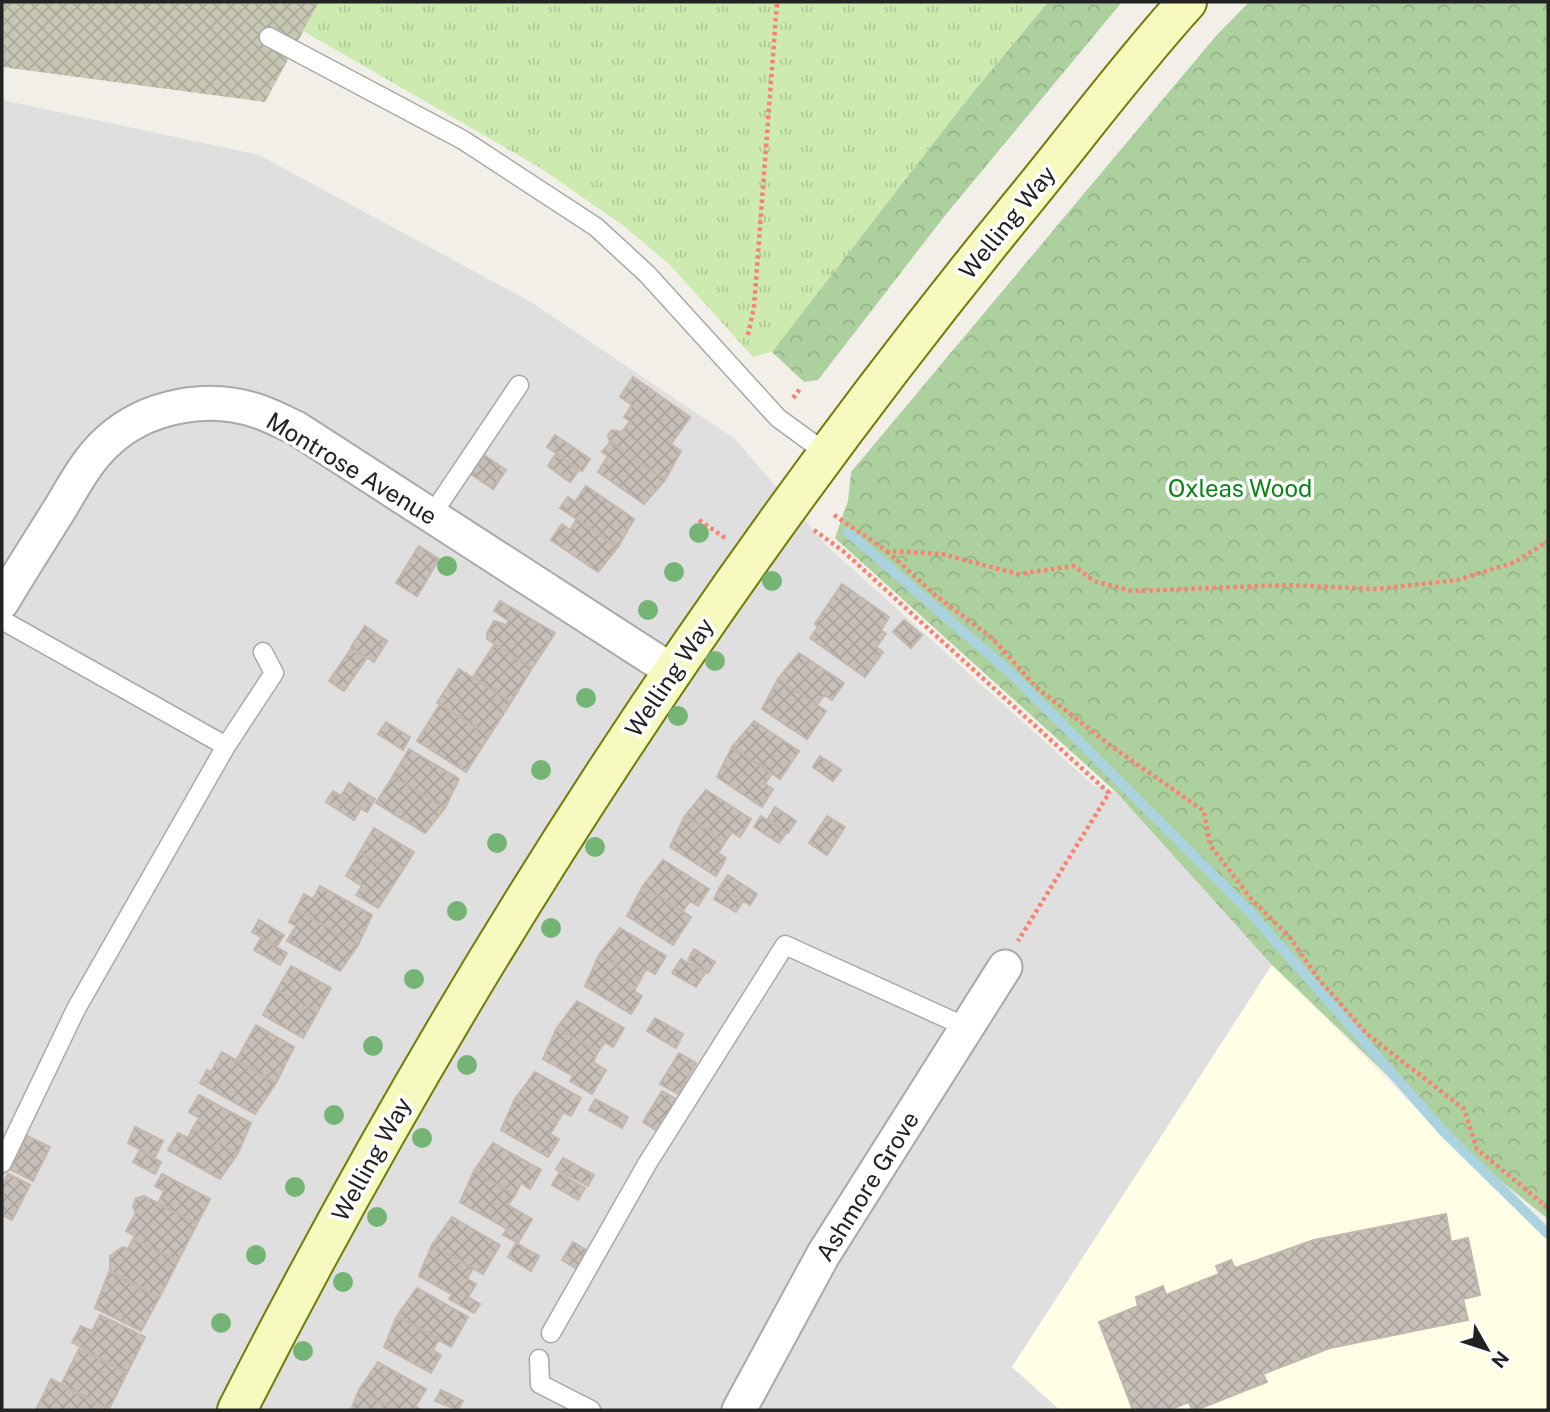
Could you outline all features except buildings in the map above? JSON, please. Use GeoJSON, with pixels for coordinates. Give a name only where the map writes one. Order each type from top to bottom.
{"type":"FeatureCollection","features":[{"type":"Feature","properties":{"kind":"street","name":"Welling Way"},"geometry":{"type":"LineString","coordinates":[[237,1410],[288,1309],[408,1093],[537,876],[672,671],[826,453],[925,323],[1187,2]]}},
{"type":"Feature","properties":{"kind":"street","name":"Montrose Avenue"},"geometry":{"type":"LineString","coordinates":[[2,602],[83,470],[106,442],[145,419],[192,404],[222,403],[257,410],[286,424],[672,671]]}},
{"type":"Feature","properties":{"kind":"street","name":"Ashmore Grove"},"geometry":{"type":"LineString","coordinates":[[739,1410],[823,1255],[1005,967]]}},
{"type":"Feature","properties":{"kind":"lane"},"geometry":{"type":"LineString","coordinates":[[269,37],[463,140],[596,227],[647,274],[778,418],[826,453]]}},
{"type":"Feature","properties":{"kind":"lane"},"geometry":{"type":"LineString","coordinates":[[431,516],[519,385]]}},
{"type":"Feature","properties":{"kind":"lane"},"geometry":{"type":"LineString","coordinates":[[2,620],[226,746]]}},
{"type":"Feature","properties":{"kind":"lane"},"geometry":{"type":"LineString","coordinates":[[2,1163],[76,1009],[226,746],[274,673],[263,652]]}},
{"type":"Feature","properties":{"kind":"lane"},"geometry":{"type":"LineString","coordinates":[[551,1333],[647,1164],[785,945],[966,1027]]}},
{"type":"Feature","properties":{"kind":"lane"},"geometry":{"type":"LineString","coordinates":[[539,1359],[540,1384],[591,1410]]}},
{"type":"Feature","properties":{"kind":"path"},"geometry":{"type":"LineString","coordinates":[[748,335],[754,307],[777,2]]}},
{"type":"Feature","properties":{"kind":"path"},"geometry":{"type":"LineString","coordinates":[[793,398],[800,389]]}},
{"type":"Feature","properties":{"kind":"path"},"geometry":{"type":"LineString","coordinates":[[834,515],[887,551],[935,594],[992,638],[1036,687],[1111,746],[1204,811],[1210,845],[1251,900],[1289,936],[1317,977],[1367,1034],[1464,1109],[1476,1149],[1548,1208]]}},
{"type":"Feature","properties":{"kind":"path"},"geometry":{"type":"LineString","coordinates":[[699,520],[726,538]]}},
{"type":"Feature","properties":{"kind":"path"},"geometry":{"type":"LineString","coordinates":[[887,551],[942,554],[1018,574],[1074,566],[1094,581],[1132,591],[1286,584],[1377,589],[1457,580],[1515,562],[1548,541]]}},
{"type":"Feature","properties":{"kind":"path"},"geometry":{"type":"LineString","coordinates":[[843,551],[1109,793],[1030,918],[1005,967]]}},
{"type":"Feature","properties":{"kind":"shaded area"},"geometry":{"type":"Polygon","coordinates":[[[2,2],[319,2],[265,102],[2,67],[2,2]]]}},
{"type":"Feature","properties":{"kind":"shaded area"},"geometry":{"type":"Polygon","coordinates":[[[2,100],[259,155],[531,302],[735,439],[828,547],[1093,785],[1116,792],[1272,965],[1012,1367],[1060,1410],[2,1410],[2,100]]]}},
{"type":"Feature","properties":{"kind":"shaded area"},"geometry":{"type":"Polygon","coordinates":[[[1272,965],[1548,1240],[1548,1410],[1060,1410],[1012,1367],[1272,965]]]}},
{"type":"Feature","properties":{"kind":"green space"},"geometry":{"type":"Polygon","coordinates":[[[319,2],[1048,2],[966,101],[772,352],[753,357],[669,264],[621,224],[539,167],[303,31],[319,2]]]}},
{"type":"Feature","properties":{"kind":"green space"},"geometry":{"type":"Polygon","coordinates":[[[1048,2],[1122,2],[947,213],[818,380],[804,382],[772,352],[966,101],[1048,2]]]}},
{"type":"Feature","properties":{"kind":"green space","name":"Oxleas Wood"},"geometry":{"type":"Polygon","coordinates":[[[1249,2],[1548,2],[1548,1219],[1481,1165],[1272,965],[1116,792],[835,538],[848,501],[851,472],[1215,37],[1249,2]]]}},
{"type":"Feature","properties":{"kind":"waterway"},"geometry":{"type":"LineString","coordinates":[[848,532],[1011,673],[1250,912],[1444,1132],[1548,1234]]}}]}
